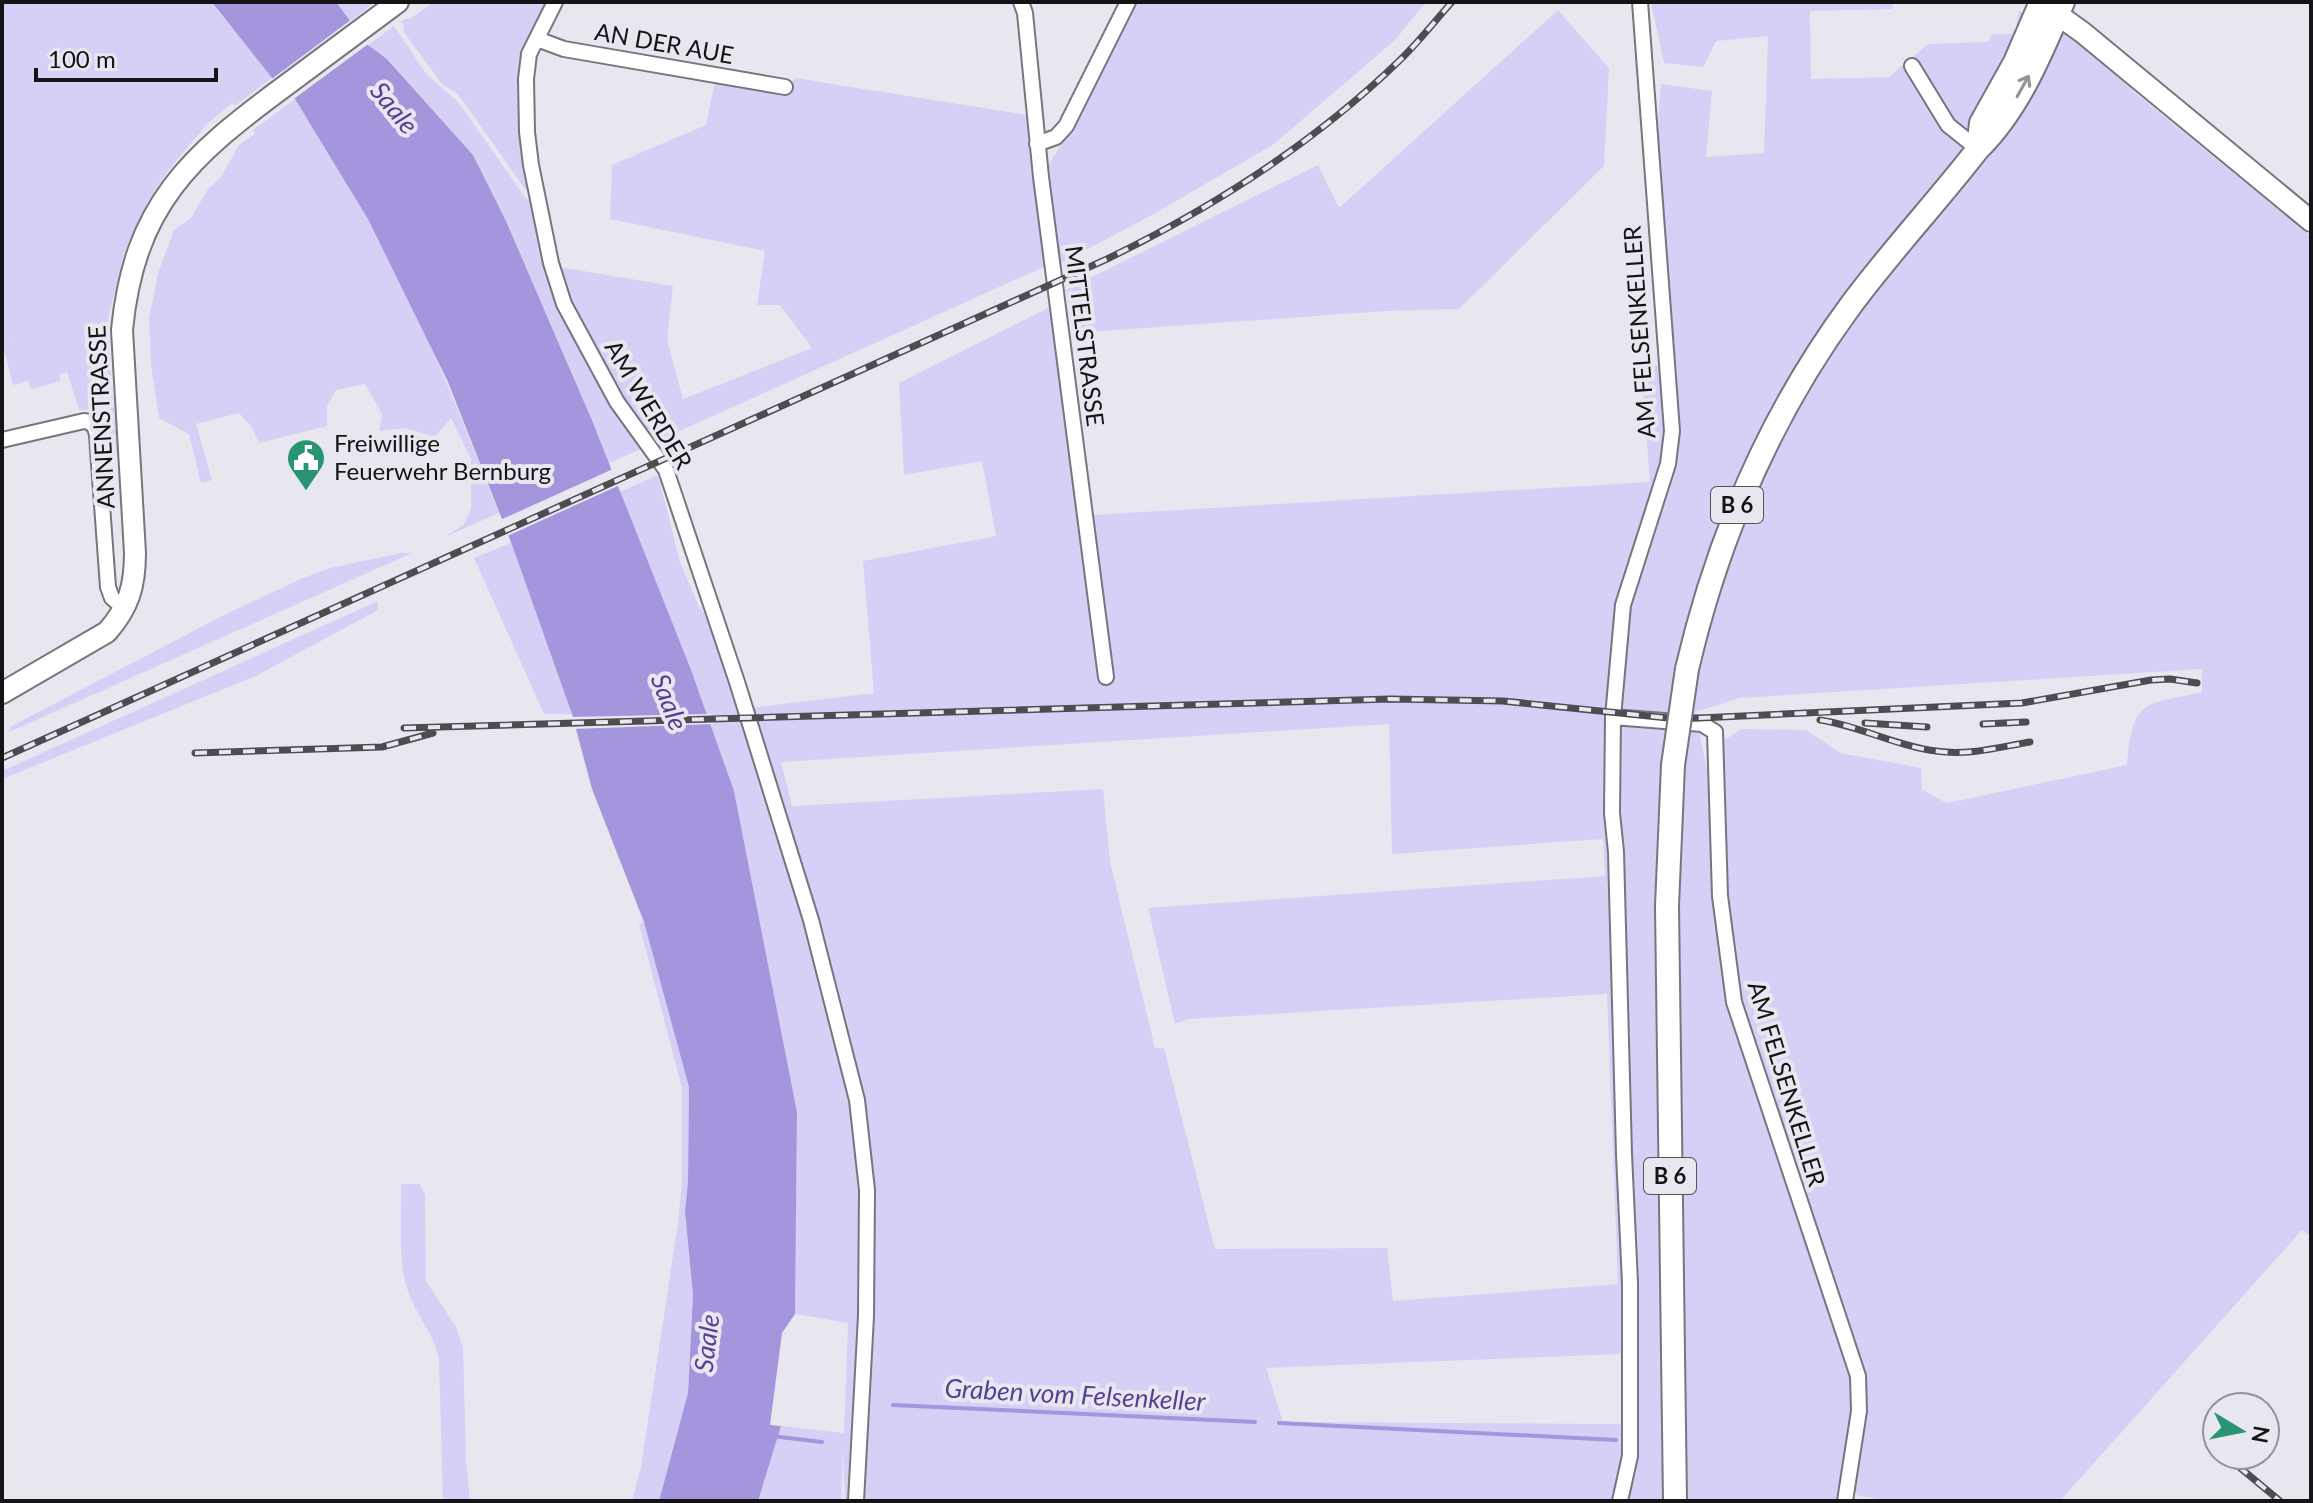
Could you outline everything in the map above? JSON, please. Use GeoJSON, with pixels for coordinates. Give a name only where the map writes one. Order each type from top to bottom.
{"type":"FeatureCollection","features":[{"type":"Feature","properties":{"kind":"main road","name":"ANNENSTRASSE"},"geometry":{"type":"LineString","coordinates":[[2,693],[107,632],[125,609],[133,588],[135,573],[122,352],[125,300],[144,238],[168,193],[208,145],[398,2]]}},
{"type":"Feature","properties":{"kind":"main road","name":"B 6"},"geometry":{"type":"LineString","coordinates":[[1675,1501],[1667,906],[1673,765],[1687,669],[1709,585],[1734,513],[1790,397],[1856,299],[1995,132],[2022,89],[2048,5]]}},
{"type":"Feature","properties":{"kind":"main road"},"geometry":{"type":"LineString","coordinates":[[2048,5],[2311,221]]}},
{"type":"Feature","properties":{"kind":"street","name":"AM WERDER"},"geometry":{"type":"LineString","coordinates":[[555,2],[529,54],[527,132],[551,263],[564,304],[617,402],[666,470],[784,829],[811,920],[857,1100],[865,1175],[866,1316],[856,1501]]}},
{"type":"Feature","properties":{"kind":"street","name":"MITTELSTRASSE"},"geometry":{"type":"LineString","coordinates":[[1021,2],[1025,13],[1037,144],[1106,677]]}},
{"type":"Feature","properties":{"kind":"street"},"geometry":{"type":"LineString","coordinates":[[1037,144],[1056,137],[1066,126],[1128,2]]}},
{"type":"Feature","properties":{"kind":"street","name":"AM FELSENKELLER"},"geometry":{"type":"LineString","coordinates":[[1640,2],[1672,431],[1668,464],[1623,605],[1613,717],[1702,724],[1715,732],[1720,896],[1734,1002],[1858,1376],[1859,1411],[1845,1501]]}},
{"type":"Feature","properties":{"kind":"street","name":"AN DER AUE"},"geometry":{"type":"LineString","coordinates":[[537,39],[564,49],[785,87]]}},
{"type":"Feature","properties":{"kind":"street"},"geometry":{"type":"LineString","coordinates":[[1912,66],[1948,125],[1978,149]]}},
{"type":"Feature","properties":{"kind":"street","name":"ANNENSTRASSE"},"geometry":{"type":"LineString","coordinates":[[2,440],[84,421],[89,421],[96,430],[108,587],[112,598],[125,609]]}},
{"type":"Feature","properties":{"kind":"street"},"geometry":{"type":"LineString","coordinates":[[1613,717],[1612,813],[1616,852],[1630,1283],[1630,1456],[1620,1501]]}},
{"type":"Feature","properties":{"kind":"shaded area"},"geometry":{"type":"Polygon","coordinates":[[[2,2],[212,2],[272,78],[235,106],[232,103],[207,124],[167,172],[147,203],[124,253],[107,324],[118,458],[102,409],[79,410],[65,365],[67,372],[59,375],[61,381],[31,389],[28,381],[13,385],[2,341],[11,338],[2,340],[2,2]]]}},
{"type":"Feature","properties":{"kind":"shaded area"},"geometry":{"type":"Polygon","coordinates":[[[336,2],[375,2],[349,22],[336,2]]]}},
{"type":"Feature","properties":{"kind":"shaded area"},"geometry":{"type":"Polygon","coordinates":[[[434,2],[547,2],[527,42],[520,80],[520,136],[530,193],[458,94],[442,84],[403,31],[404,24],[400,22],[434,2]]]}},
{"type":"Feature","properties":{"kind":"shaded area"},"geometry":{"type":"Polygon","coordinates":[[[1134,2],[1426,2],[1395,40],[1274,144],[1152,215],[1059,264],[1049,165],[1080,111],[1134,2]]]}},
{"type":"Feature","properties":{"kind":"shaded area"},"geometry":{"type":"Polygon","coordinates":[[[1651,2],[1893,2],[1892,9],[1810,11],[1811,79],[1889,77],[1928,44],[1988,42],[1992,34],[2015,34],[2019,11],[2069,32],[2140,97],[2311,236],[2311,1237],[2302,1230],[2060,1501],[1874,1501],[1874,1498],[1858,1496],[1852,1489],[1867,1389],[1864,1368],[1844,1321],[1739,995],[1721,841],[1723,741],[1741,729],[1806,730],[1841,753],[1921,768],[1922,790],[1947,803],[2127,765],[2133,727],[2138,716],[2154,703],[2202,692],[2202,669],[1740,698],[1695,712],[1707,769],[1727,1001],[1849,1362],[1854,1400],[1841,1501],[845,1501],[843,1453],[841,1501],[758,1501],[781,1426],[844,1433],[848,1323],[795,1314],[797,1112],[734,791],[619,492],[658,475],[680,562],[699,607],[709,620],[741,709],[874,693],[863,561],[996,536],[982,461],[904,475],[899,383],[1054,305],[1099,674],[1110,672],[1093,515],[1650,482],[1641,366],[1673,366],[1655,160],[1661,84],[1712,91],[1706,157],[1764,153],[1768,36],[1716,41],[1703,67],[1664,63],[1651,2]],[[1389,724],[781,762],[792,806],[1103,789],[1110,862],[1155,1048],[1164,1048],[1215,1249],[1387,1248],[1393,1301],[1618,1284],[1607,994],[1188,1019],[1175,1024],[1148,908],[1605,876],[1603,839],[1392,854],[1389,724]],[[1622,1354],[1266,1368],[1283,1422],[1622,1424],[1622,1354]]]}},
{"type":"Feature","properties":{"kind":"shaded area"},"geometry":{"type":"Polygon","coordinates":[[[1558,10],[1609,68],[1604,166],[1459,309],[1386,311],[1074,333],[1066,290],[1318,165],[1339,208],[1558,10]]]}},
{"type":"Feature","properties":{"kind":"shaded area"},"geometry":{"type":"Polygon","coordinates":[[[394,26],[427,75],[459,103],[526,199],[531,200],[553,281],[578,345],[643,448],[607,464],[546,313],[473,155],[388,59],[368,45],[394,26]]]}},
{"type":"Feature","properties":{"kind":"shaded area"},"geometry":{"type":"Polygon","coordinates":[[[795,78],[1027,115],[1046,266],[653,443],[618,395],[575,308],[559,267],[673,286],[667,340],[683,399],[812,348],[780,305],[757,305],[765,251],[610,219],[612,165],[706,125],[715,82],[786,92],[795,78]]]}},
{"type":"Feature","properties":{"kind":"shaded area"},"geometry":{"type":"Polygon","coordinates":[[[295,99],[365,213],[403,286],[499,513],[445,537],[464,524],[471,509],[471,459],[451,418],[435,437],[405,428],[379,431],[382,414],[365,384],[336,390],[327,406],[327,426],[259,443],[251,426],[239,413],[196,424],[212,480],[201,483],[189,434],[159,418],[151,366],[149,319],[158,273],[174,230],[191,218],[208,189],[221,177],[239,145],[255,134],[253,130],[295,99]]]}},
{"type":"Feature","properties":{"kind":"shaded area"},"geometry":{"type":"Polygon","coordinates":[[[542,530],[572,714],[544,714],[474,558],[542,530]]]}},
{"type":"Feature","properties":{"kind":"shaded area"},"geometry":{"type":"Polygon","coordinates":[[[412,553],[9,732],[10,727],[226,614],[303,578],[330,568],[412,553]]]}},
{"type":"Feature","properties":{"kind":"shaded area"},"geometry":{"type":"Polygon","coordinates":[[[378,601],[378,610],[256,676],[2,779],[2,771],[378,601]]]}},
{"type":"Feature","properties":{"kind":"shaded area"},"geometry":{"type":"Polygon","coordinates":[[[644,922],[689,1087],[685,1211],[693,1295],[688,1393],[659,1501],[632,1501],[641,1467],[678,1223],[682,1181],[682,1088],[639,924],[644,922]]]}},
{"type":"Feature","properties":{"kind":"shaded area"},"geometry":{"type":"Polygon","coordinates":[[[401,1184],[420,1184],[425,1195],[426,1281],[456,1327],[463,1347],[470,1501],[443,1501],[439,1360],[434,1342],[411,1300],[405,1279],[401,1253],[401,1184]]]}},
{"type":"Feature","properties":{"kind":"water","name":"Saale"},"geometry":{"type":"Polygon","coordinates":[[[212,2],[336,2],[368,45],[387,59],[473,155],[505,219],[591,418],[691,670],[734,791],[797,1112],[795,1314],[782,1333],[770,1425],[781,1426],[758,1501],[659,1501],[688,1393],[693,1295],[685,1211],[689,1087],[644,922],[592,789],[572,714],[511,542],[448,382],[368,219],[295,99],[272,78],[212,2]]]}},
{"type":"Feature","properties":{"kind":"pier"},"geometry":{"type":"Polygon","coordinates":[[[352,19],[371,42],[291,101],[269,81],[352,19]]]}},
{"type":"Feature","properties":{"kind":"pier"},"geometry":{"type":"Polygon","coordinates":[[[613,469],[620,485],[505,537],[498,521],[613,469]]]}},
{"type":"Feature","properties":{"kind":"pier"},"geometry":{"type":"Polygon","coordinates":[[[711,714],[714,724],[572,729],[569,717],[711,714]]]}},
{"type":"Feature","properties":{"kind":"waterway","name":"Graben vom Felsenkeller"},"geometry":{"type":"LineString","coordinates":[[893,1405],[1255,1422]]}},
{"type":"Feature","properties":{"kind":"waterway","name":"Graben vom Felsenkeller"},"geometry":{"type":"LineString","coordinates":[[1279,1423],[1616,1440]]}},
{"type":"Feature","properties":{"kind":"waterway","name":"Graben vom Felsenkeller"},"geometry":{"type":"LineString","coordinates":[[772,1436],[822,1442]]}},
{"type":"Feature","properties":{"kind":"railway"},"geometry":{"type":"LineString","coordinates":[[2,758],[1147,239],[1261,172],[1332,120],[1399,61],[1452,2]]}},
{"type":"Feature","properties":{"kind":"railway"},"geometry":{"type":"LineString","coordinates":[[404,728],[1390,699],[1503,701],[1678,719],[2022,703],[2151,680],[2197,683]]}},
{"type":"Feature","properties":{"kind":"railway"},"geometry":{"type":"LineString","coordinates":[[1820,720],[1936,751],[1972,752],[2030,742]]}},
{"type":"Feature","properties":{"kind":"railway"},"geometry":{"type":"LineString","coordinates":[[1983,724],[2026,722]]}},
{"type":"Feature","properties":{"kind":"railway"},"geometry":{"type":"LineString","coordinates":[[1865,723],[1927,727]]}},
{"type":"Feature","properties":{"kind":"railway"},"geometry":{"type":"LineString","coordinates":[[195,753],[382,747],[433,733]]}},
{"type":"Feature","properties":{"kind":"railway"},"geometry":{"type":"LineString","coordinates":[[2244,1471],[2280,1501]]}},
{"type":"Feature","properties":{"kind":"place","name":"Freiwillige Feuerwehr Bernburg"},"geometry":{"type":"Point","coordinates":[306,492]}}]}
